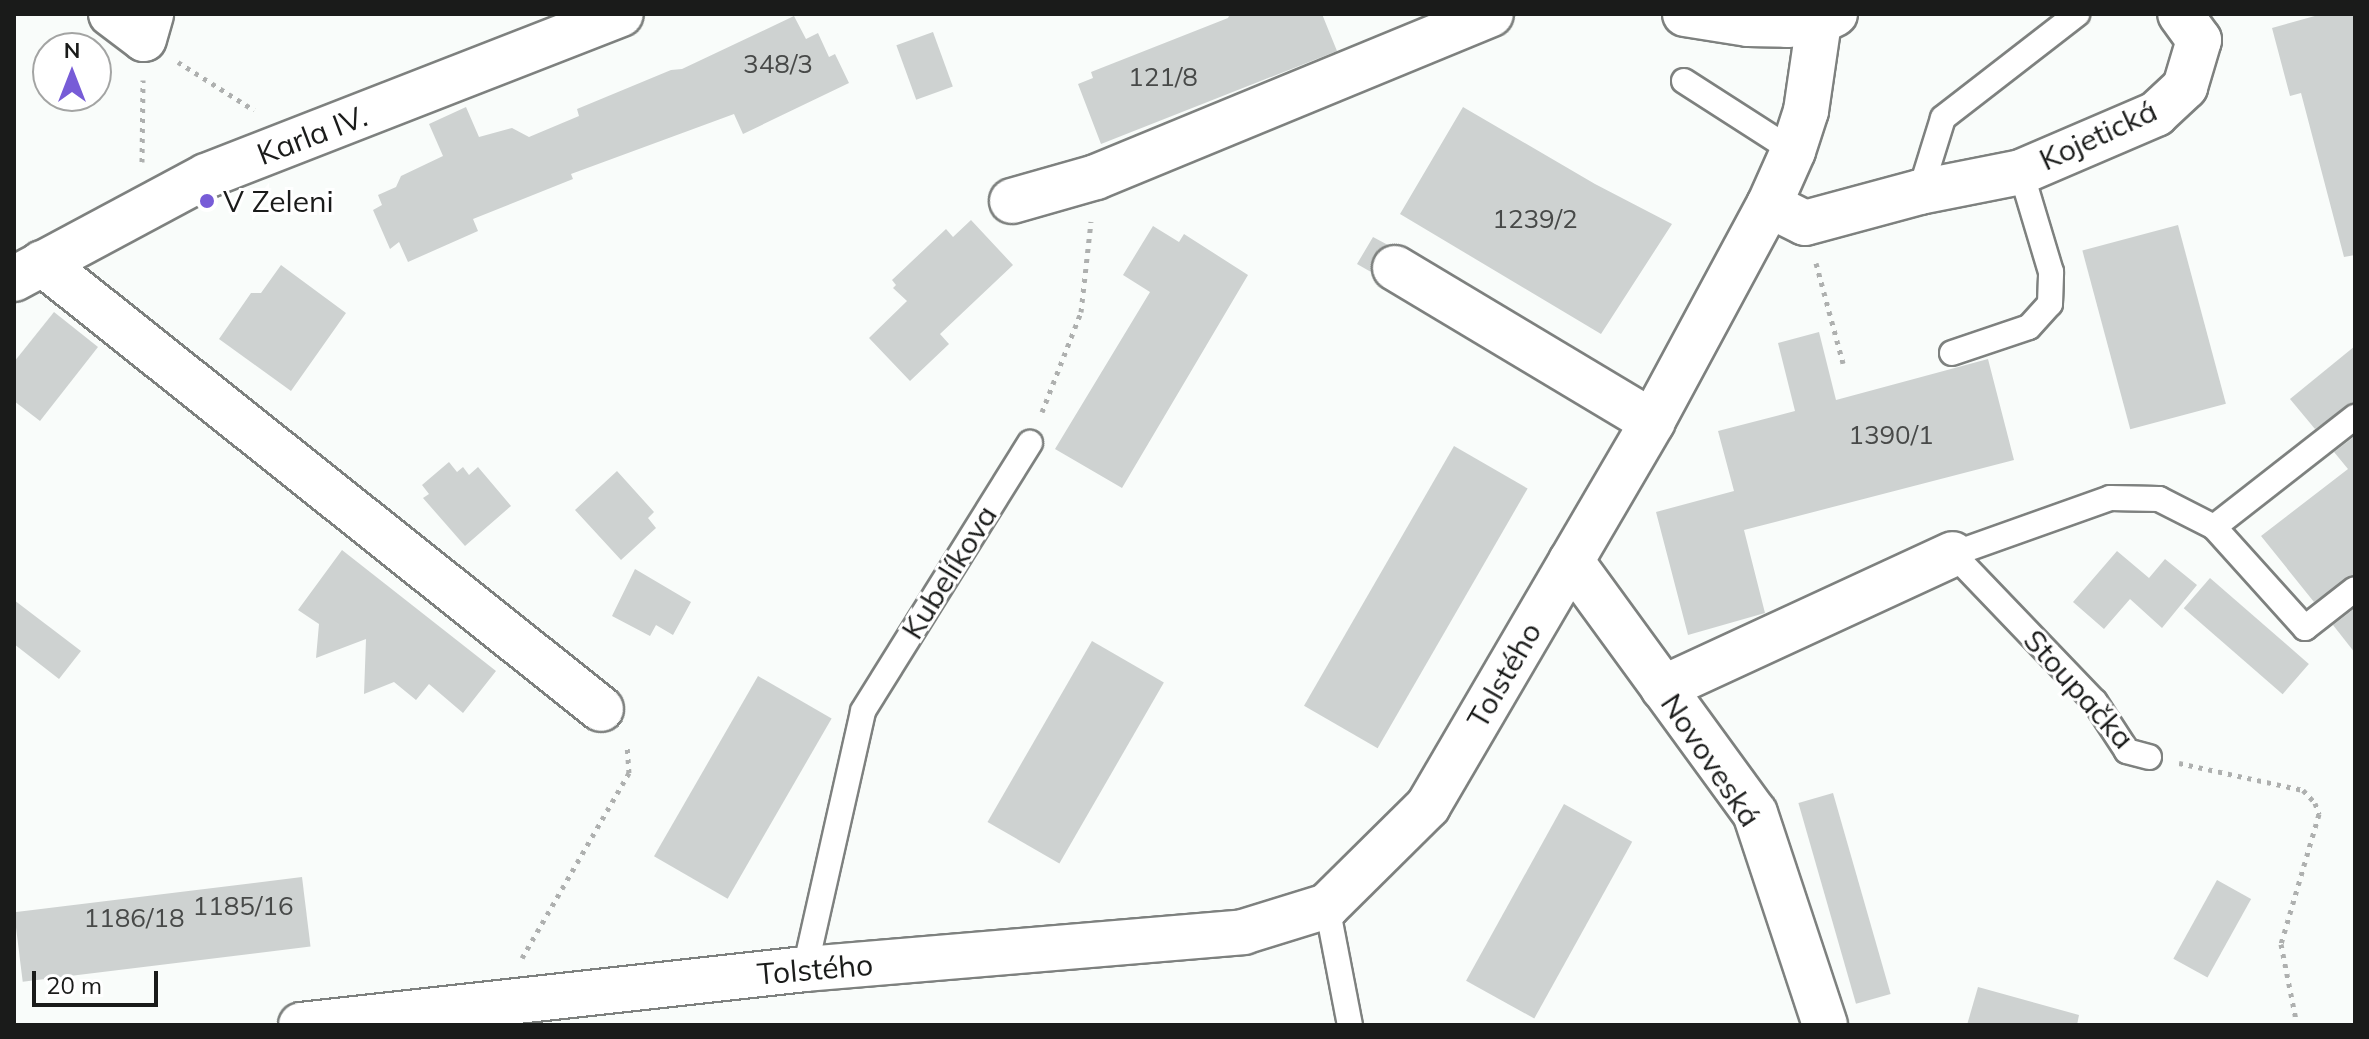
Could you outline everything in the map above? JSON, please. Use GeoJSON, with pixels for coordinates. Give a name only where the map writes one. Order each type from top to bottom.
{"type":"FeatureCollection","features":[{"type":"Feature","properties":{"kind":"street","name":"Karla IV."},"geometry":{"type":"LineString","coordinates":[[28,271],[206,176],[621,14]]}},
{"type":"Feature","properties":{"kind":"street"},"geometry":{"type":"LineString","coordinates":[[1012,201],[1096,177],[1491,14]]}},
{"type":"Feature","properties":{"kind":"street"},"geometry":{"type":"LineString","coordinates":[[1685,14],[1748,24],[1827,18]]}},
{"type":"Feature","properties":{"kind":"street","name":"Kojetická"},"geometry":{"type":"LineString","coordinates":[[2021,172],[2156,114],[2185,87],[2199,40],[2180,14]]}},
{"type":"Feature","properties":{"kind":"street","name":"Tolstého"},"geometry":{"type":"LineString","coordinates":[[301,1025],[805,969],[1243,932],[1327,906],[1428,806],[1652,422],[1787,214],[1793,151],[1806,111],[1827,18]]}},
{"type":"Feature","properties":{"kind":"street"},"geometry":{"type":"LineString","coordinates":[[1787,214],[2021,172]]}},
{"type":"Feature","properties":{"kind":"street"},"geometry":{"type":"LineString","coordinates":[[1395,268],[1652,422]]}},
{"type":"Feature","properties":{"kind":"street"},"geometry":{"type":"LineString","coordinates":[[28,271],[601,709]]}},
{"type":"Feature","properties":{"kind":"street"},"geometry":{"type":"LineString","coordinates":[[1663,688],[1953,554]]}},
{"type":"Feature","properties":{"kind":"street","name":"Novoveská"},"geometry":{"type":"LineString","coordinates":[[1571,561],[1755,813],[1825,1025]]}},
{"type":"Feature","properties":{"kind":"lane"},"geometry":{"type":"LineString","coordinates":[[1920,192],[1943,118],[2077,14]]}},
{"type":"Feature","properties":{"kind":"lane"},"geometry":{"type":"LineString","coordinates":[[1684,81],[1793,151]]}},
{"type":"Feature","properties":{"kind":"lane"},"geometry":{"type":"LineString","coordinates":[[1952,353],[2029,327],[2050,304],[2051,272],[2021,172]]}},
{"type":"Feature","properties":{"kind":"lane"},"geometry":{"type":"LineString","coordinates":[[2214,527],[2355,417]]}},
{"type":"Feature","properties":{"kind":"lane","name":"Kubelíkova"},"geometry":{"type":"LineString","coordinates":[[805,969],[863,711],[1030,443]]}},
{"type":"Feature","properties":{"kind":"lane"},"geometry":{"type":"LineString","coordinates":[[1953,554],[2110,498],[2159,499],[2214,527],[2305,628],[2355,589]]}},
{"type":"Feature","properties":{"kind":"lane","name":"Stoupačka"},"geometry":{"type":"LineString","coordinates":[[1953,554],[2095,702],[2127,751],[2149,757]]}},
{"type":"Feature","properties":{"kind":"lane"},"geometry":{"type":"LineString","coordinates":[[1327,906],[1350,1025]]}},
{"type":"Feature","properties":{"kind":"path"},"geometry":{"type":"LineString","coordinates":[[135,22],[251,110],[267,109]]}},
{"type":"Feature","properties":{"kind":"path"},"geometry":{"type":"LineString","coordinates":[[132,171],[143,160],[135,22]]}},
{"type":"Feature","properties":{"kind":"path"},"geometry":{"type":"LineString","coordinates":[[1030,443],[1081,312],[1096,177]]}},
{"type":"Feature","properties":{"kind":"path"},"geometry":{"type":"LineString","coordinates":[[1787,214],[1843,363]]}},
{"type":"Feature","properties":{"kind":"path"},"geometry":{"type":"LineString","coordinates":[[496,1004],[629,773],[627,736],[601,709]]}},
{"type":"Feature","properties":{"kind":"path","name":"Stoupačka"},"geometry":{"type":"LineString","coordinates":[[2149,757],[2303,790],[2315,803],[2319,814],[2281,944],[2297,1025]]}},
{"type":"Feature","properties":{"kind":"building"},"geometry":{"type":"Polygon","coordinates":[[[1230,14],[1322,14],[1337,51],[1101,144],[1078,84],[1093,78],[1091,72],[1228,18],[1230,14]]]}},
{"type":"Feature","properties":{"kind":"building"},"geometry":{"type":"Polygon","coordinates":[[[2322,14],[2355,14],[2355,255],[2344,257],[2301,93],[2290,96],[2272,28],[2322,14]]]}},
{"type":"Feature","properties":{"kind":"building"},"geometry":{"type":"Polygon","coordinates":[[[794,16],[806,39],[818,33],[829,57],[835,54],[849,83],[743,134],[734,114],[571,174],[573,179],[473,219],[478,231],[408,262],[399,242],[390,249],[373,210],[382,205],[378,195],[396,187],[401,176],[443,156],[429,124],[466,107],[479,137],[512,128],[529,137],[579,116],[577,109],[671,70],[682,69],[794,16]]]}},
{"type":"Feature","properties":{"kind":"building"},"geometry":{"type":"Polygon","coordinates":[[[933,32],[953,87],[916,100],[896,45],[933,32]]]}},
{"type":"Feature","properties":{"kind":"building"},"geometry":{"type":"Polygon","coordinates":[[[1463,107],[1595,184],[1672,224],[1601,334],[1400,214],[1463,107]]]}},
{"type":"Feature","properties":{"kind":"building"},"geometry":{"type":"Polygon","coordinates":[[[971,220],[1013,265],[940,334],[949,344],[910,381],[869,338],[907,301],[893,288],[896,285],[892,280],[946,229],[953,237],[971,220]]]}},
{"type":"Feature","properties":{"kind":"building"},"geometry":{"type":"Polygon","coordinates":[[[2178,225],[2226,404],[2130,429],[2082,251],[2178,225]]]}},
{"type":"Feature","properties":{"kind":"building"},"geometry":{"type":"Polygon","coordinates":[[[1153,226],[1179,242],[1184,234],[1248,275],[1122,488],[1055,449],[1150,292],[1123,275],[1153,226]]]}},
{"type":"Feature","properties":{"kind":"building"},"geometry":{"type":"Polygon","coordinates":[[[1373,237],[1388,245],[1374,255],[1371,272],[1357,264],[1373,237]]]}},
{"type":"Feature","properties":{"kind":"building"},"geometry":{"type":"Polygon","coordinates":[[[281,265],[346,313],[291,391],[219,339],[251,293],[261,293],[281,265]]]}},
{"type":"Feature","properties":{"kind":"building"},"geometry":{"type":"Polygon","coordinates":[[[54,312],[98,347],[40,421],[14,401],[14,362],[54,312]]]}},
{"type":"Feature","properties":{"kind":"building"},"geometry":{"type":"Polygon","coordinates":[[[1819,332],[1836,400],[1988,359],[2014,460],[1744,530],[1765,613],[1688,635],[1656,512],[1734,491],[1718,431],[1795,411],[1778,343],[1819,332]]]}},
{"type":"Feature","properties":{"kind":"building"},"geometry":{"type":"Polygon","coordinates":[[[2355,346],[2355,402],[2315,429],[2290,399],[2355,346]]]}},
{"type":"Feature","properties":{"kind":"building"},"geometry":{"type":"Polygon","coordinates":[[[2355,436],[2355,574],[2314,602],[2261,536],[2348,469],[2334,452],[2355,436]]]}},
{"type":"Feature","properties":{"kind":"building"},"geometry":{"type":"Polygon","coordinates":[[[1454,446],[1528,488],[1378,748],[1304,706],[1454,446]]]}},
{"type":"Feature","properties":{"kind":"building"},"geometry":{"type":"Polygon","coordinates":[[[449,462],[457,472],[463,467],[469,475],[478,467],[511,506],[465,546],[423,498],[429,494],[422,485],[449,462]]]}},
{"type":"Feature","properties":{"kind":"building"},"geometry":{"type":"Polygon","coordinates":[[[617,471],[654,512],[648,518],[656,528],[621,560],[575,510],[617,471]]]}},
{"type":"Feature","properties":{"kind":"building"},"geometry":{"type":"Polygon","coordinates":[[[342,550],[496,671],[463,713],[429,684],[416,700],[394,682],[364,694],[366,639],[316,658],[319,624],[298,610],[342,550]]]}},
{"type":"Feature","properties":{"kind":"building"},"geometry":{"type":"Polygon","coordinates":[[[2117,551],[2149,578],[2165,559],[2197,585],[2162,628],[2130,599],[2104,629],[2073,602],[2117,551]]]}},
{"type":"Feature","properties":{"kind":"building"},"geometry":{"type":"Polygon","coordinates":[[[635,569],[691,602],[673,635],[656,625],[650,636],[612,616],[635,569]]]}},
{"type":"Feature","properties":{"kind":"building"},"geometry":{"type":"Polygon","coordinates":[[[2210,578],[2309,664],[2283,694],[2184,608],[2210,578]]]}},
{"type":"Feature","properties":{"kind":"building"},"geometry":{"type":"Polygon","coordinates":[[[14,600],[81,651],[59,679],[14,644],[14,600]]]}},
{"type":"Feature","properties":{"kind":"building"},"geometry":{"type":"Polygon","coordinates":[[[2355,608],[2355,653],[2333,625],[2355,608]]]}},
{"type":"Feature","properties":{"kind":"building"},"geometry":{"type":"Polygon","coordinates":[[[1092,641],[1164,682],[1059,863],[988,822],[1092,641]]]}},
{"type":"Feature","properties":{"kind":"building"},"geometry":{"type":"Polygon","coordinates":[[[758,676],[832,718],[728,899],[654,856],[758,676]]]}},
{"type":"Feature","properties":{"kind":"building"},"geometry":{"type":"Polygon","coordinates":[[[1833,793],[1891,994],[1856,1004],[1798,803],[1833,793]]]}},
{"type":"Feature","properties":{"kind":"building"},"geometry":{"type":"Polygon","coordinates":[[[1564,804],[1632,842],[1534,1018],[1466,981],[1564,804]]]}},
{"type":"Feature","properties":{"kind":"building"},"geometry":{"type":"Polygon","coordinates":[[[302,877],[311,946],[23,982],[14,912],[302,877]]]}},
{"type":"Feature","properties":{"kind":"building"},"geometry":{"type":"Polygon","coordinates":[[[2217,880],[2251,899],[2207,978],[2173,959],[2217,880]]]}},
{"type":"Feature","properties":{"kind":"building"},"geometry":{"type":"Polygon","coordinates":[[[1978,987],[2079,1015],[2077,1025],[1967,1025],[1978,987]]]}},
{"type":"Feature","properties":{"kind":"place","name":"V Zeleni"},"geometry":{"type":"Point","coordinates":[207,201]}}]}
